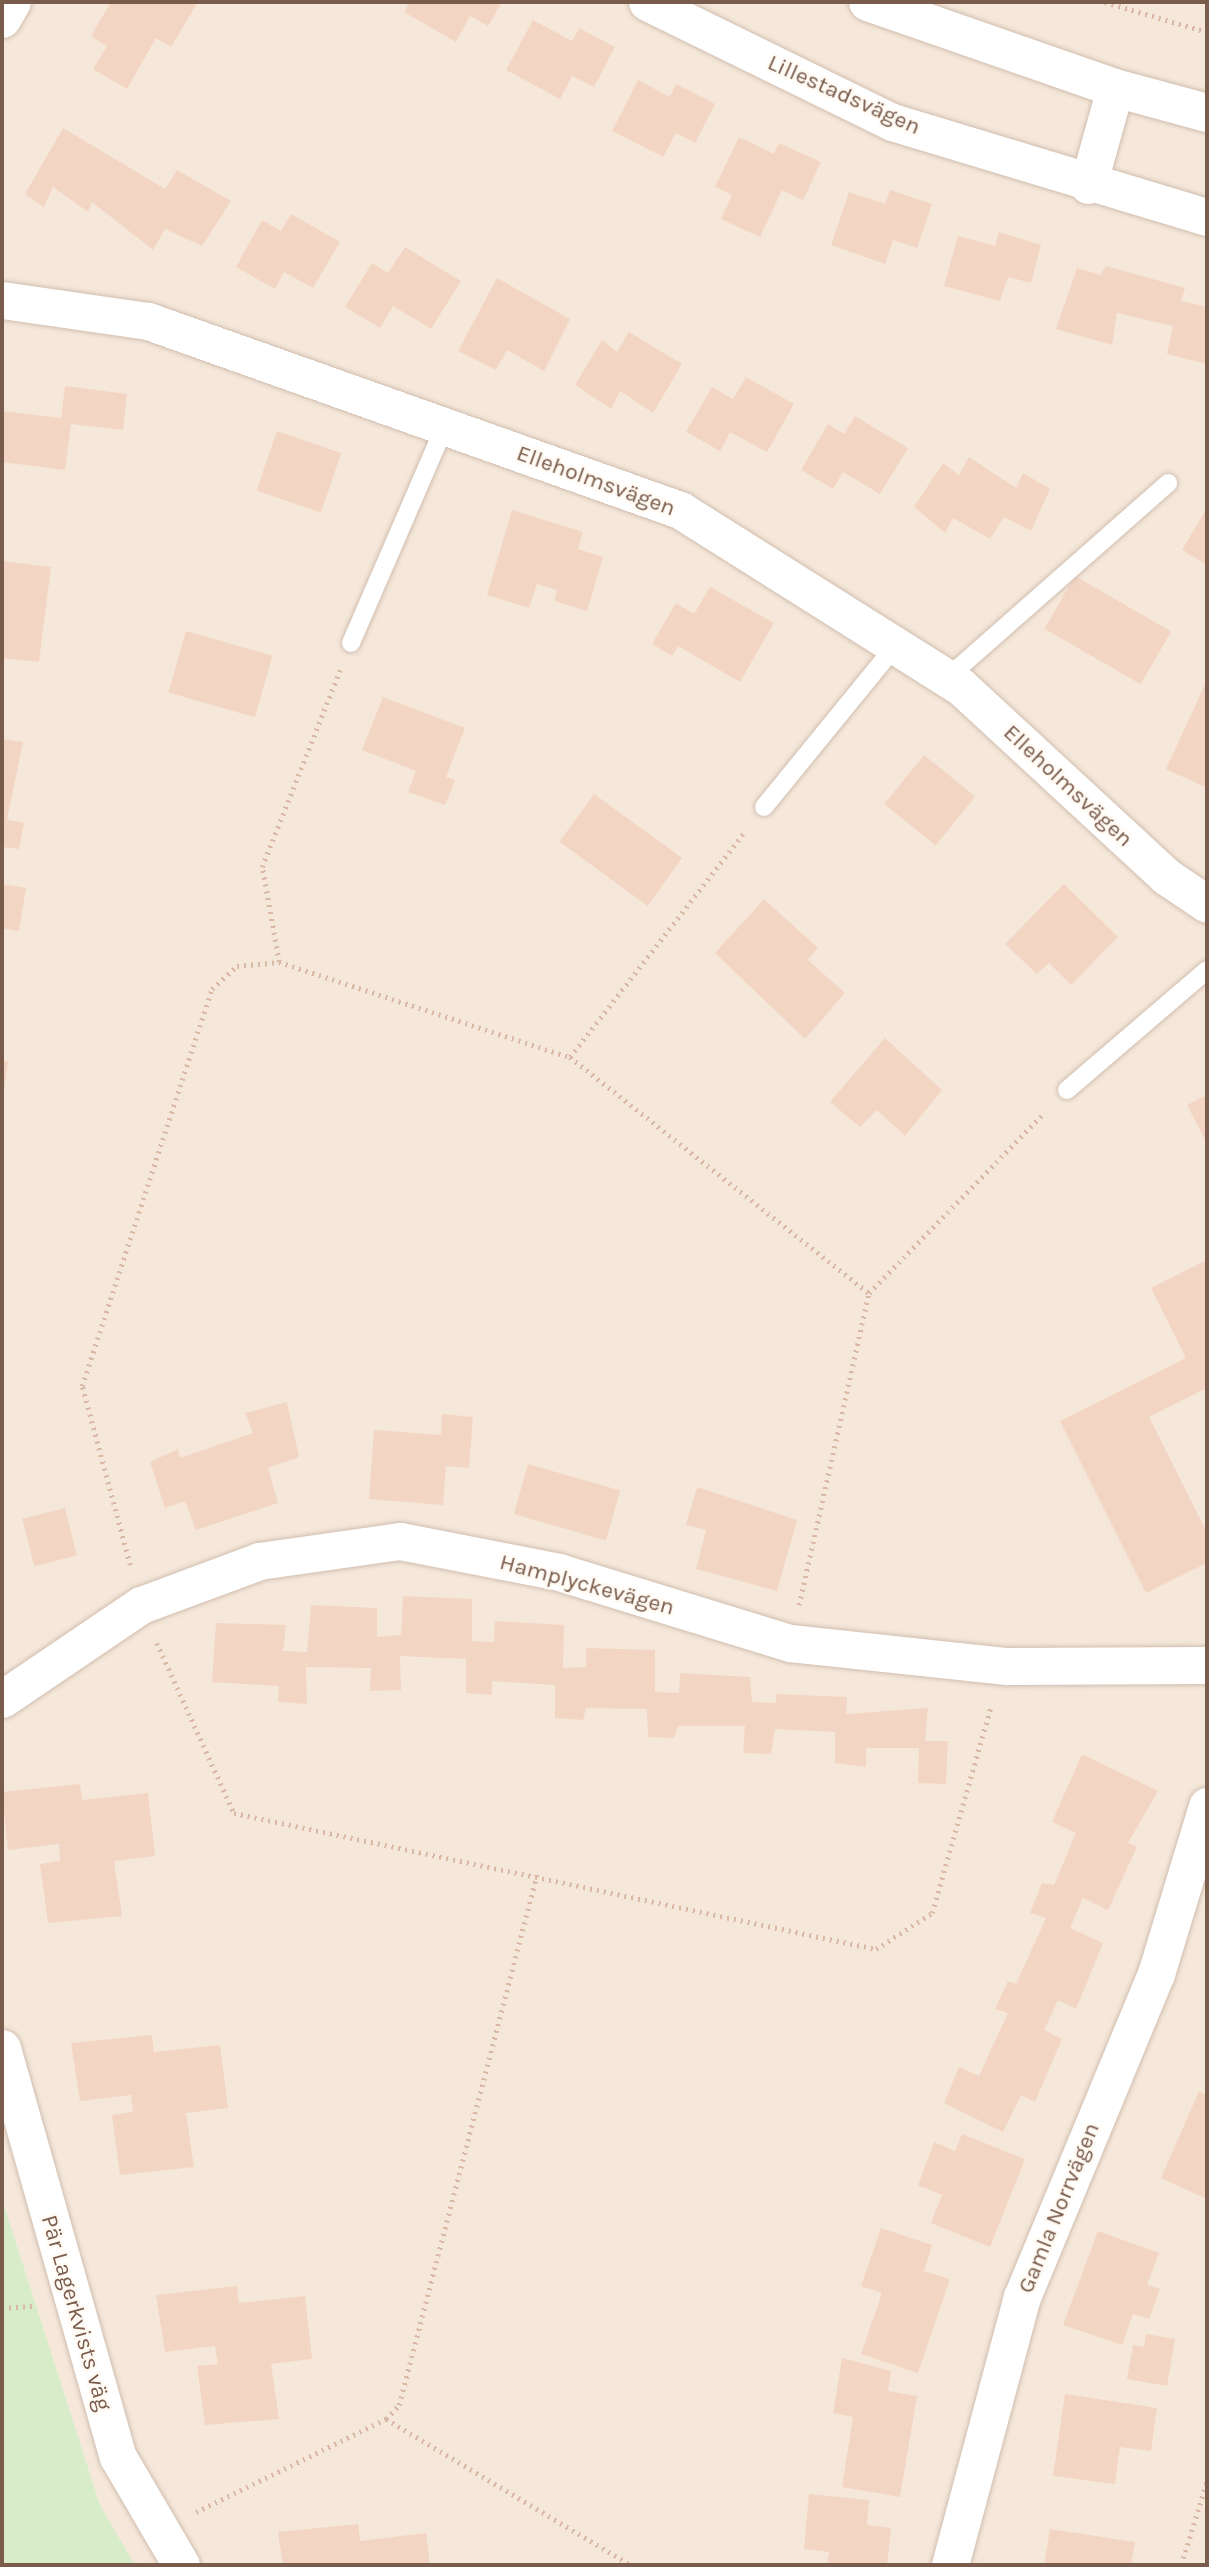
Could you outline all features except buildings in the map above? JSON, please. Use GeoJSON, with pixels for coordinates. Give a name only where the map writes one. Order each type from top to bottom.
{"type":"FeatureCollection","features":[{"type":"Feature","properties":{"kind":"main road"},"geometry":{"type":"LineString","coordinates":[[868,2],[1115,88],[1207,113]]}},
{"type":"Feature","properties":{"kind":"street"},"geometry":{"type":"LineString","coordinates":[[2,19],[12,2]]}},
{"type":"Feature","properties":{"kind":"street","name":"Lillestadsvägen"},"geometry":{"type":"LineString","coordinates":[[647,2],[892,122],[1088,185],[1207,217]]}},
{"type":"Feature","properties":{"kind":"street"},"geometry":{"type":"LineString","coordinates":[[1088,185],[1115,88]]}},
{"type":"Feature","properties":{"kind":"street","name":"Elleholmsvägen"},"geometry":{"type":"LineString","coordinates":[[2,300],[148,321],[680,510],[947,678],[1167,877],[1207,904]]}},
{"type":"Feature","properties":{"kind":"street","name":"Hamplyckevägen"},"geometry":{"type":"LineString","coordinates":[[2,1699],[141,1605],[258,1561],[401,1541],[559,1573],[790,1643],[1007,1666],[1207,1665]]}},
{"type":"Feature","properties":{"kind":"street","name":"Gamla Norrvägen"},"geometry":{"type":"LineString","coordinates":[[950,2565],[1022,2297],[1156,1974],[1199,1861],[1207,1806]]}},
{"type":"Feature","properties":{"kind":"street","name":"Pär Lagerkvists väg"},"geometry":{"type":"LineString","coordinates":[[2,2048],[118,2457],[181,2565]]}},
{"type":"Feature","properties":{"kind":"lane"},"geometry":{"type":"LineString","coordinates":[[351,643],[445,426]]}},
{"type":"Feature","properties":{"kind":"lane"},"geometry":{"type":"LineString","coordinates":[[947,678],[1168,483]]}},
{"type":"Feature","properties":{"kind":"lane"},"geometry":{"type":"LineString","coordinates":[[764,807],[896,645]]}},
{"type":"Feature","properties":{"kind":"lane"},"geometry":{"type":"LineString","coordinates":[[1067,1090],[1207,970]]}},
{"type":"Feature","properties":{"kind":"path"},"geometry":{"type":"LineString","coordinates":[[1105,2],[1207,32]]}},
{"type":"Feature","properties":{"kind":"path"},"geometry":{"type":"LineString","coordinates":[[279,962],[262,867],[351,643]]}},
{"type":"Feature","properties":{"kind":"path"},"geometry":{"type":"LineString","coordinates":[[570,1057],[764,807]]}},
{"type":"Feature","properties":{"kind":"path"},"geometry":{"type":"LineString","coordinates":[[869,1293],[570,1057],[279,962],[237,966],[212,989],[82,1386],[141,1605],[234,1813],[537,1874],[876,1949],[932,1913],[980,1733],[1007,1666]]}},
{"type":"Feature","properties":{"kind":"path"},"geometry":{"type":"LineString","coordinates":[[790,1643],[869,1293],[1067,1090]]}},
{"type":"Feature","properties":{"kind":"path"},"geometry":{"type":"LineString","coordinates":[[160,2529],[386,2418],[399,2405],[537,1874]]}},
{"type":"Feature","properties":{"kind":"path"},"geometry":{"type":"LineString","coordinates":[[386,2418],[631,2565]]}},
{"type":"Feature","properties":{"kind":"path"},"geometry":{"type":"LineString","coordinates":[[1181,2565],[1207,2481]]}},
{"type":"Feature","properties":{"kind":"shaded area"},"geometry":{"type":"Polygon","coordinates":[[[2,2],[1207,2],[1207,2565],[135,2565],[100,2505],[2,2199],[2,2]]]}},
{"type":"Feature","properties":{"kind":"green space"},"geometry":{"type":"Polygon","coordinates":[[[2,2199],[100,2505],[135,2565],[2,2565],[2,2199]]]}}]}
